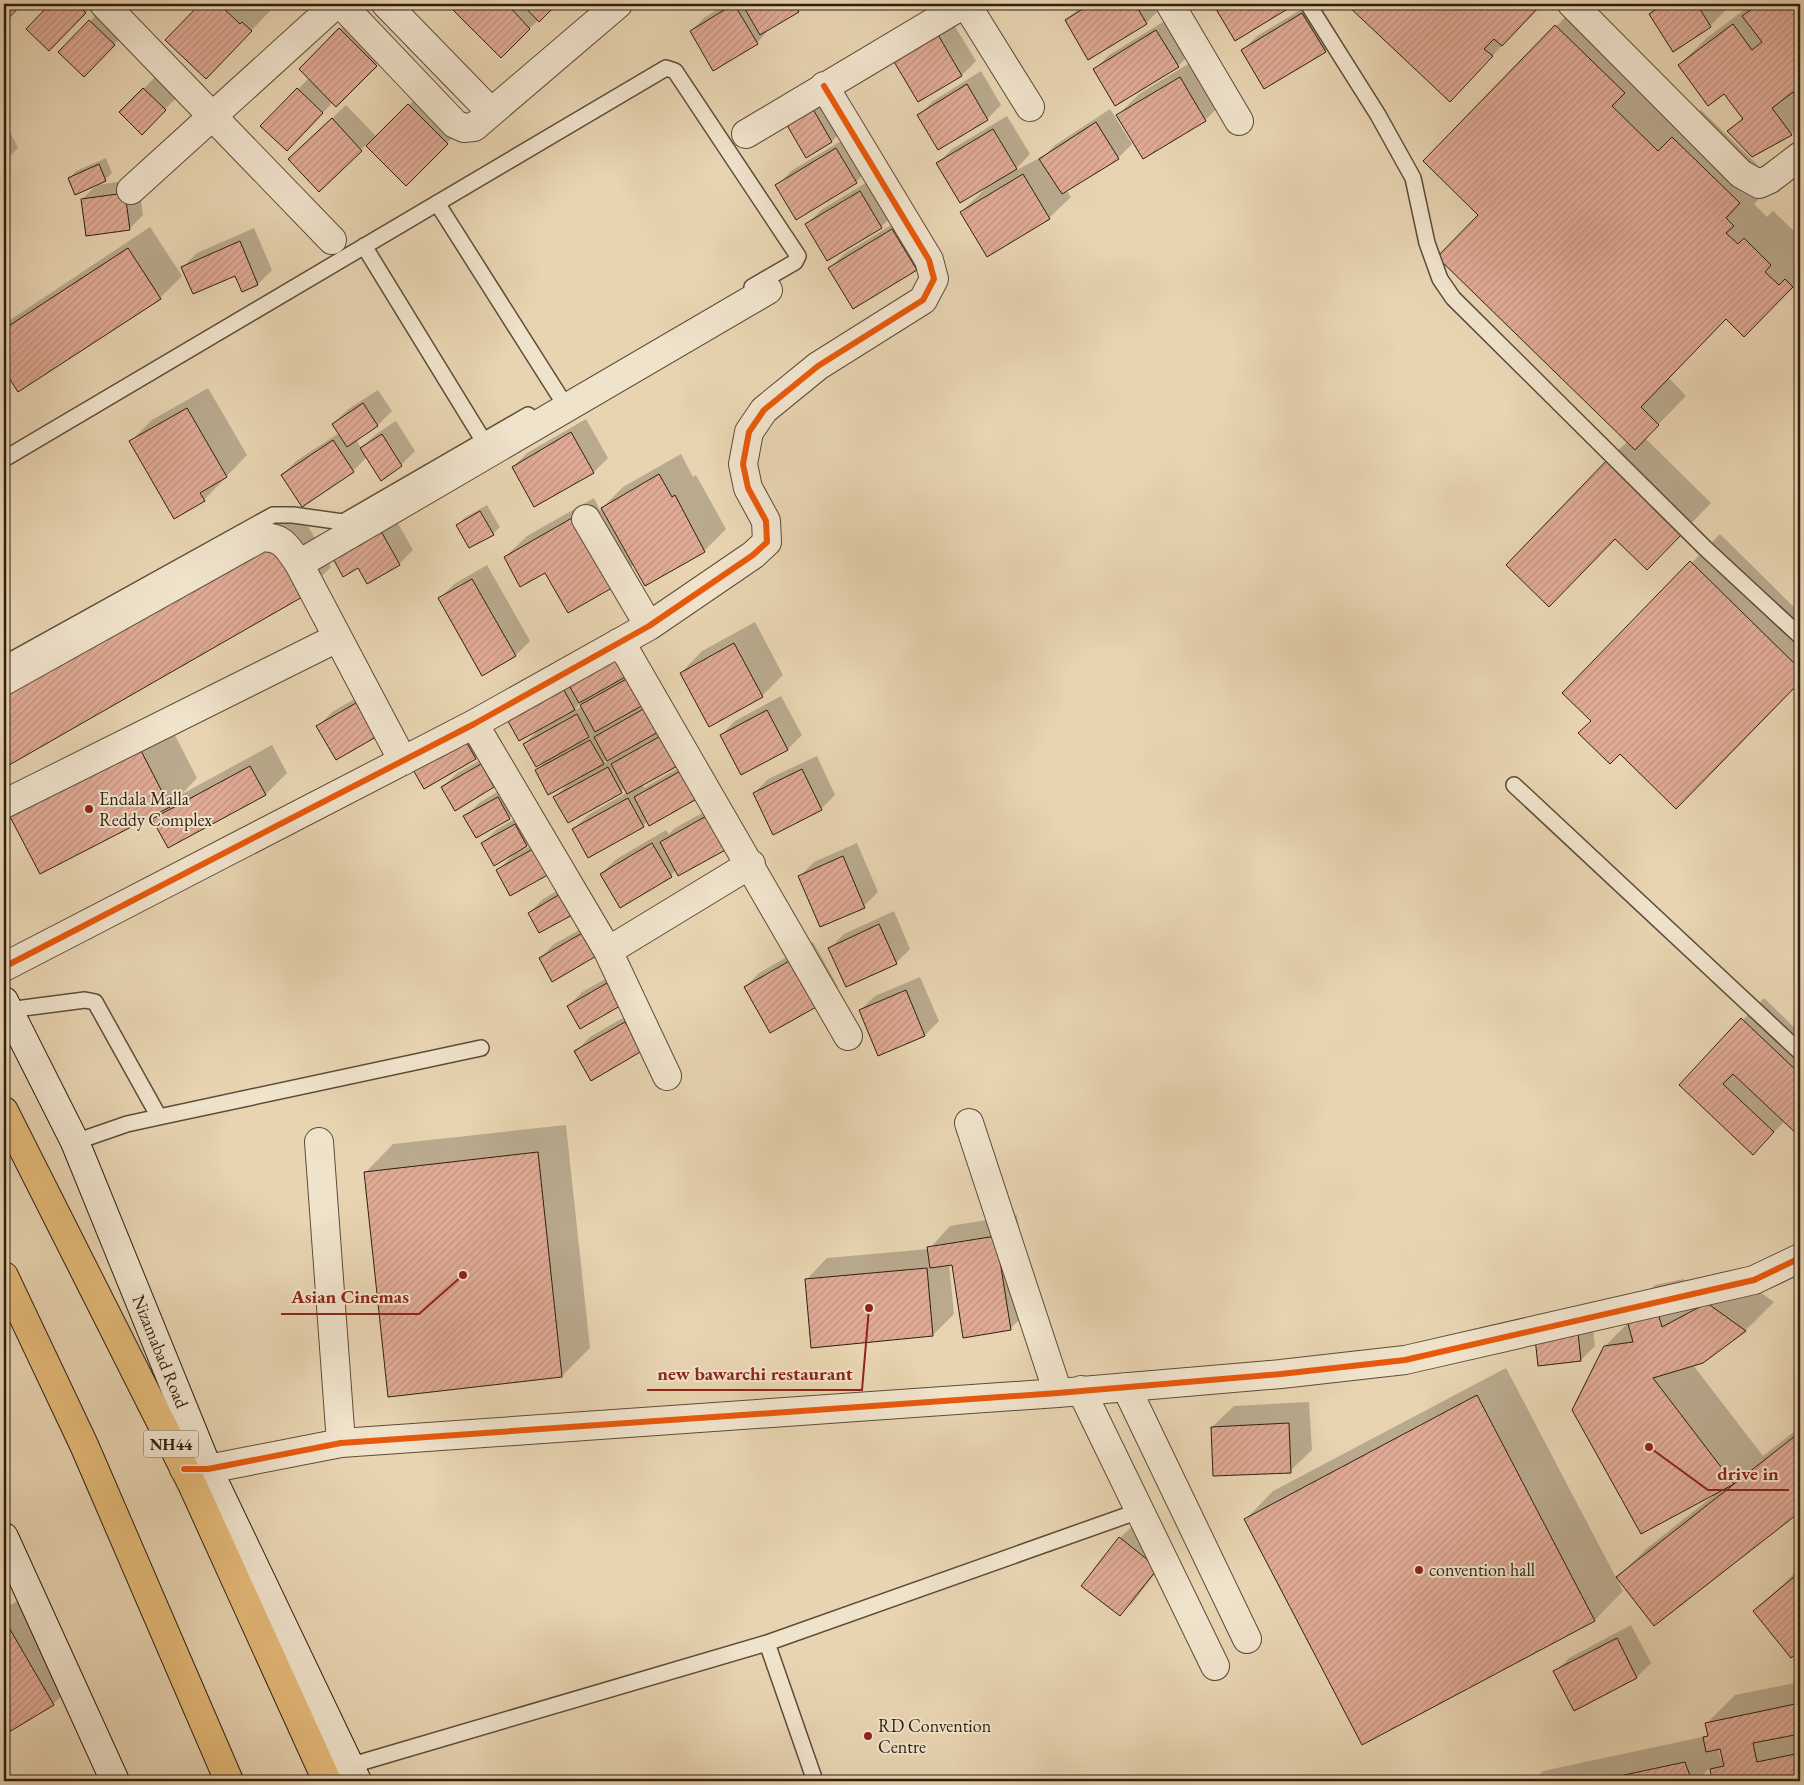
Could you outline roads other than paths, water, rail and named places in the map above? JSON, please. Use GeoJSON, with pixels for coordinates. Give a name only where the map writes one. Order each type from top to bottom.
{"type":"FeatureCollection","features":[{"type":"Feature","properties":{"kind":"highway","name":"Nizamabad Road"},"geometry":{"type":"LineString","coordinates":[[4,1111],[196,1469],[327,1781]]}},
{"type":"Feature","properties":{"kind":"highway"},"geometry":{"type":"LineString","coordinates":[[4,1276],[84,1445],[229,1781]]}},
{"type":"Feature","properties":{"kind":"street"},"geometry":{"type":"LineString","coordinates":[[104,4],[332,240]]}},
{"type":"Feature","properties":{"kind":"street"},"geometry":{"type":"LineString","coordinates":[[131,190],[336,4]]}},
{"type":"Feature","properties":{"kind":"street"},"geometry":{"type":"LineString","coordinates":[[341,4],[455,124],[464,128],[474,127],[618,4]]}},
{"type":"Feature","properties":{"kind":"street"},"geometry":{"type":"LineString","coordinates":[[386,4],[491,112]]}},
{"type":"Feature","properties":{"kind":"street"},"geometry":{"type":"LineString","coordinates":[[746,134],[965,4],[1030,107]]}},
{"type":"Feature","properties":{"kind":"street"},"geometry":{"type":"LineString","coordinates":[[1170,4],[1240,121]]}},
{"type":"Feature","properties":{"kind":"street"},"geometry":{"type":"LineString","coordinates":[[1572,4],[1741,174],[1759,184],[1770,179],[1800,156]]}},
{"type":"Feature","properties":{"kind":"street"},"geometry":{"type":"LineString","coordinates":[[4,968],[474,724],[649,626],[753,555],[767,542],[766,521],[748,488],[743,464],[748,432],[764,410],[818,366],[924,300],[934,279],[929,260],[824,86]]}},
{"type":"Feature","properties":{"kind":"street"},"geometry":{"type":"LineString","coordinates":[[299,564],[768,290]]}},
{"type":"Feature","properties":{"kind":"street"},"geometry":{"type":"LineString","coordinates":[[586,520],[649,626]]}},
{"type":"Feature","properties":{"kind":"street"},"geometry":{"type":"LineString","coordinates":[[4,681],[260,538],[272,536],[279,539],[299,564],[403,761]]}},
{"type":"Feature","properties":{"kind":"street"},"geometry":{"type":"LineString","coordinates":[[4,804],[337,638]]}},
{"type":"Feature","properties":{"kind":"street"},"geometry":{"type":"LineString","coordinates":[[618,643],[628,656],[751,864],[848,1036]]}},
{"type":"Feature","properties":{"kind":"street"},"geometry":{"type":"LineString","coordinates":[[474,724],[608,951],[667,1076]]}},
{"type":"Feature","properties":{"kind":"street"},"geometry":{"type":"LineString","coordinates":[[608,951],[751,864]]}},
{"type":"Feature","properties":{"kind":"street","name":"Nizamabad Road"},"geometry":{"type":"LineString","coordinates":[[6,1006],[75,1142],[196,1469],[353,1774]]}},
{"type":"Feature","properties":{"kind":"street"},"geometry":{"type":"LineString","coordinates":[[969,1123],[1069,1392],[1139,1511],[1215,1666]]}},
{"type":"Feature","properties":{"kind":"street"},"geometry":{"type":"LineString","coordinates":[[319,1142],[341,1443]]}},
{"type":"Feature","properties":{"kind":"street"},"geometry":{"type":"LineString","coordinates":[[196,1469],[341,1443],[1069,1392],[1282,1374],[1405,1360],[1754,1280],[1800,1258]]}},
{"type":"Feature","properties":{"kind":"street"},"geometry":{"type":"LineString","coordinates":[[1126,1387],[1247,1639]]}},
{"type":"Feature","properties":{"kind":"street"},"geometry":{"type":"LineString","coordinates":[[4,1537],[115,1781]]}},
{"type":"Feature","properties":{"kind":"lane"},"geometry":{"type":"LineString","coordinates":[[1308,4],[1378,114],[1413,178],[1427,243],[1440,279],[1453,298],[1705,548],[1800,636]]}},
{"type":"Feature","properties":{"kind":"lane"},"geometry":{"type":"LineString","coordinates":[[4,459],[666,68],[675,71],[797,252],[796,262],[342,522],[293,514],[273,515],[4,664]]}},
{"type":"Feature","properties":{"kind":"lane"},"geometry":{"type":"LineString","coordinates":[[437,203],[560,397]]}},
{"type":"Feature","properties":{"kind":"lane"},"geometry":{"type":"LineString","coordinates":[[364,246],[483,440]]}},
{"type":"Feature","properties":{"kind":"lane"},"geometry":{"type":"LineString","coordinates":[[1514,785],[1800,1052]]}},
{"type":"Feature","properties":{"kind":"lane"},"geometry":{"type":"LineString","coordinates":[[6,1006],[85,1000],[95,1002],[159,1117]]}},
{"type":"Feature","properties":{"kind":"lane"},"geometry":{"type":"LineString","coordinates":[[75,1142],[127,1124],[481,1048]]}},
{"type":"Feature","properties":{"kind":"lane"},"geometry":{"type":"LineString","coordinates":[[353,1774],[767,1643],[1139,1511]]}},
{"type":"Feature","properties":{"kind":"lane"},"geometry":{"type":"LineString","coordinates":[[767,1643],[815,1781]]}},
{"type":"Feature","properties":{"kind":"place","name":"Endala Malla Reddy Complex"},"geometry":{"type":"Point","coordinates":[89,809]}},
{"type":"Feature","properties":{"kind":"place","name":"Asian Cinemas"},"geometry":{"type":"Point","coordinates":[463,1275]}},
{"type":"Feature","properties":{"kind":"place","name":"new bawarchi restaurant"},"geometry":{"type":"Point","coordinates":[869,1308]}},
{"type":"Feature","properties":{"kind":"place","name":"drive in"},"geometry":{"type":"Point","coordinates":[1649,1447]}},
{"type":"Feature","properties":{"kind":"place","name":"convention hall"},"geometry":{"type":"Point","coordinates":[1419,1570]}},
{"type":"Feature","properties":{"kind":"place","name":"RD Convention Centre"},"geometry":{"type":"Point","coordinates":[868,1736]}}]}
